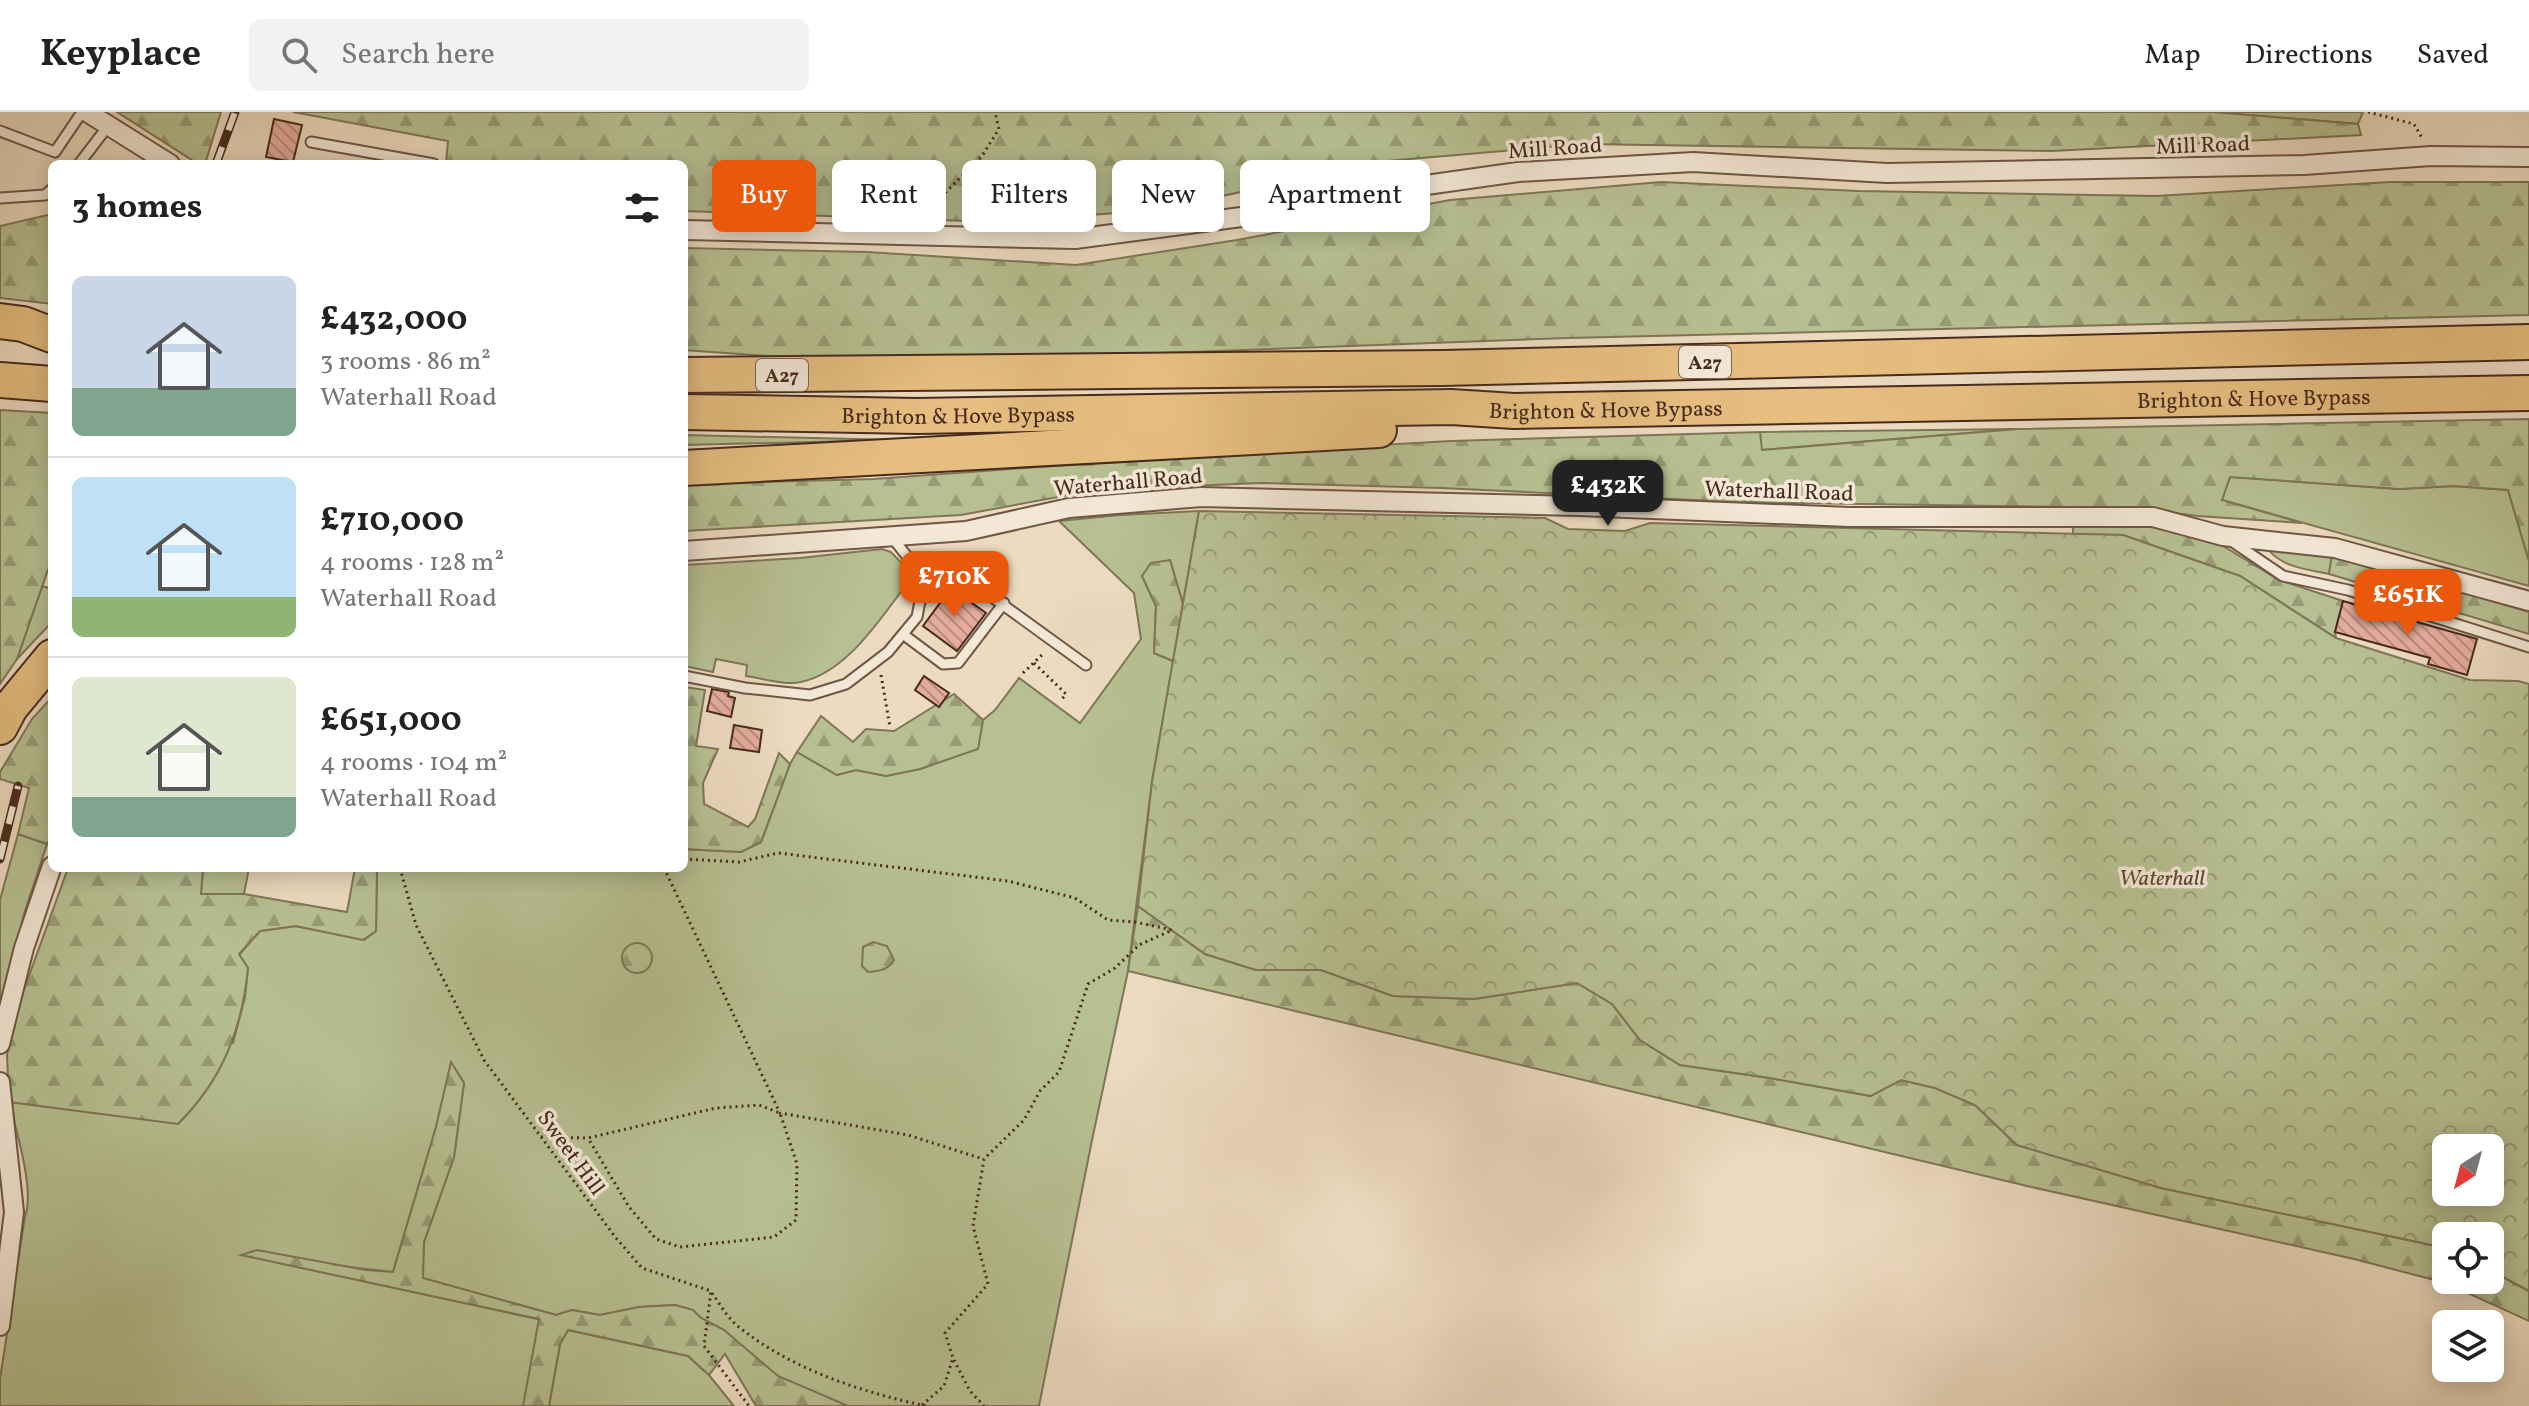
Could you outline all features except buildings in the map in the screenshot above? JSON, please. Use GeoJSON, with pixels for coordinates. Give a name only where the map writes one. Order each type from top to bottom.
{"type":"FeatureCollection","features":[{"type":"Feature","properties":{"kind":"highway"},"geometry":{"type":"LineString","coordinates":[[0,321],[23,324],[48,333]]}},
{"type":"Feature","properties":{"kind":"highway"},"geometry":{"type":"LineString","coordinates":[[0,341],[48,343]]}},
{"type":"Feature","properties":{"kind":"highway","name":"Brighton & Hove Bypass"},"geometry":{"type":"LineString","coordinates":[[688,375],[1443,368],[2529,342]]}},
{"type":"Feature","properties":{"kind":"highway"},"geometry":{"type":"LineString","coordinates":[[0,380],[48,384]]}},
{"type":"Feature","properties":{"kind":"highway","name":"Brighton & Hove Bypass"},"geometry":{"type":"LineString","coordinates":[[688,412],[917,416],[1451,407],[1514,411],[2529,393]]}},
{"type":"Feature","properties":{"kind":"highway"},"geometry":{"type":"LineString","coordinates":[[688,468],[1447,427],[1514,411]]}},
{"type":"Feature","properties":{"kind":"highway"},"geometry":{"type":"LineString","coordinates":[[0,727],[10,708],[48,662]]}},
{"type":"Feature","properties":{"kind":"street"},"geometry":{"type":"LineString","coordinates":[[85,112],[163,160]]}},
{"type":"Feature","properties":{"kind":"street","name":"Mill Road"},"geometry":{"type":"LineString","coordinates":[[688,230],[1075,239],[1264,214],[1391,190],[1518,172],[1693,162],[1887,173],[2304,165],[2431,156],[2529,157]]}},
{"type":"Feature","properties":{"kind":"street","name":"Waterhall Road"},"geometry":{"type":"LineString","coordinates":[[688,551],[966,531],[1069,508],[1201,497],[1579,506],[1849,517],[2153,517],[2223,536],[2335,548],[2529,601]]}},
{"type":"Feature","properties":{"kind":"street"},"geometry":{"type":"LineString","coordinates":[[0,1044],[24,948],[50,872]]}},
{"type":"Feature","properties":{"kind":"street"},"geometry":{"type":"LineString","coordinates":[[0,1082],[14,1212],[0,1326]]}},
{"type":"Feature","properties":{"kind":"lane"},"geometry":{"type":"LineString","coordinates":[[0,131],[55,152],[85,112]]}},
{"type":"Feature","properties":{"kind":"lane"},"geometry":{"type":"LineString","coordinates":[[82,160],[108,126]]}},
{"type":"Feature","properties":{"kind":"lane"},"geometry":{"type":"LineString","coordinates":[[311,142],[412,160]]}},
{"type":"Feature","properties":{"kind":"lane"},"geometry":{"type":"LineString","coordinates":[[0,198],[48,192]]}},
{"type":"Feature","properties":{"kind":"lane"},"geometry":{"type":"LineString","coordinates":[[890,535],[906,555],[926,569],[963,576],[1086,665]]}},
{"type":"Feature","properties":{"kind":"lane"},"geometry":{"type":"LineString","coordinates":[[2223,536],[2283,576],[2348,590],[2529,647]]}},
{"type":"Feature","properties":{"kind":"lane"},"geometry":{"type":"LineString","coordinates":[[688,677],[745,688],[810,695],[846,684],[904,635],[917,617],[926,569]]}},
{"type":"Feature","properties":{"kind":"lane"},"geometry":{"type":"LineString","coordinates":[[904,635],[943,664],[958,663],[1004,603]]}},
{"type":"Feature","properties":{"kind":"lane"},"geometry":{"type":"LineString","coordinates":[[0,1193],[10,1177]]}},
{"type":"Feature","properties":{"kind":"path"},"geometry":{"type":"LineString","coordinates":[[946,192],[982,156],[999,129],[995,112]]}},
{"type":"Feature","properties":{"kind":"path"},"geometry":{"type":"LineString","coordinates":[[2368,112],[2414,124],[2431,156]]}},
{"type":"Feature","properties":{"kind":"path"},"geometry":{"type":"LineString","coordinates":[[1023,673],[1055,642]]}},
{"type":"Feature","properties":{"kind":"path"},"geometry":{"type":"LineString","coordinates":[[1034,663],[1066,694],[1062,699]]}},
{"type":"Feature","properties":{"kind":"path"},"geometry":{"type":"LineString","coordinates":[[870,666],[881,676],[890,727]]}},
{"type":"Feature","properties":{"kind":"path"},"geometry":{"type":"LineString","coordinates":[[688,859],[739,862],[778,853],[1008,881],[1075,898],[1108,920],[1172,930],[1139,945],[1115,968],[1088,984],[1059,1072],[1040,1091],[1024,1120],[984,1159],[973,1226],[988,1284],[945,1333],[953,1358],[970,1391],[984,1406]]}},
{"type":"Feature","properties":{"kind":"path","name":"Sweet Hill"},"geometry":{"type":"LineString","coordinates":[[401,872],[416,925],[484,1060],[616,1238],[642,1268],[711,1291]]}},
{"type":"Feature","properties":{"kind":"path"},"geometry":{"type":"LineString","coordinates":[[588,1138],[629,1207],[656,1239],[680,1247],[774,1237],[796,1220],[797,1164],[780,1113],[666,872]]}},
{"type":"Feature","properties":{"kind":"path"},"geometry":{"type":"LineString","coordinates":[[541,1137],[588,1138],[716,1108],[759,1105],[780,1113],[908,1135],[984,1159]]}},
{"type":"Feature","properties":{"kind":"path"},"geometry":{"type":"LineString","coordinates":[[711,1291],[736,1325],[792,1363],[900,1400],[924,1406],[944,1386],[953,1358]]}},
{"type":"Feature","properties":{"kind":"path"},"geometry":{"type":"LineString","coordinates":[[711,1291],[704,1346],[749,1406]]}},
{"type":"Feature","properties":{"kind":"green space"},"geometry":{"type":"Polygon","coordinates":[[[117,112],[221,112],[206,160],[192,160],[117,112]]]}},
{"type":"Feature","properties":{"kind":"green space"},"geometry":{"type":"Polygon","coordinates":[[[293,112],[2213,112],[2358,124],[2361,135],[2052,151],[1583,144],[1399,160],[1240,160],[1240,192],[1224,196],[1224,160],[1112,160],[1112,213],[1096,214],[1096,160],[962,160],[962,221],[946,220],[946,160],[832,160],[832,216],[816,216],[816,160],[712,160],[712,212],[688,211],[688,160],[446,160],[448,141],[293,112]]]}},
{"type":"Feature","properties":{"kind":"green space"},"geometry":{"type":"Polygon","coordinates":[[[2213,112],[2363,112],[2358,124],[2213,112]]]}},
{"type":"Feature","properties":{"kind":"green space"},"geometry":{"type":"Polygon","coordinates":[[[1661,182],[1858,191],[2156,196],[2390,182],[2529,182],[2529,315],[1568,338],[1107,355],[809,359],[688,350],[688,248],[867,252],[1076,265],[1280,232],[1430,232],[1430,204],[1661,182]]]}},
{"type":"Feature","properties":{"kind":"green space"},"geometry":{"type":"Polygon","coordinates":[[[48,215],[48,304],[0,298],[0,226],[48,215]]]}},
{"type":"Feature","properties":{"kind":"green space"},"geometry":{"type":"Polygon","coordinates":[[[0,410],[48,413],[48,570],[17,659],[0,684],[0,410]]]}},
{"type":"Feature","properties":{"kind":"green space"},"geometry":{"type":"Polygon","coordinates":[[[2529,419],[2529,561],[2508,490],[2454,486],[2399,489],[2230,477],[2222,500],[2302,523],[2197,516],[2136,508],[1735,502],[1260,483],[1096,490],[961,515],[688,531],[688,484],[874,479],[1451,441],[1760,432],[1762,450],[2018,429],[2529,419]]]}},
{"type":"Feature","properties":{"kind":"green space"},"geometry":{"type":"Polygon","coordinates":[[[2018,429],[1761,450],[1760,432],[2018,429]]]}},
{"type":"Feature","properties":{"kind":"green space"},"geometry":{"type":"Polygon","coordinates":[[[688,435],[896,440],[688,445],[688,435]]]}},
{"type":"Feature","properties":{"kind":"green space"},"geometry":{"type":"Polygon","coordinates":[[[2230,477],[2399,489],[2454,486],[2508,490],[2529,561],[2529,586],[2222,500],[2230,477]]]}},
{"type":"Feature","properties":{"kind":"green space"},"geometry":{"type":"Polygon","coordinates":[[[1199,511],[1183,604],[1170,560],[1142,576],[1156,606],[1154,653],[1173,661],[1152,782],[1128,971],[1039,1406],[756,1406],[745,1349],[724,1330],[692,1310],[675,1305],[639,1307],[600,1315],[572,1310],[556,1315],[422,1278],[424,1242],[454,1157],[464,1083],[451,1063],[436,1127],[393,1272],[243,1255],[551,1322],[533,1406],[0,1406],[0,1379],[28,1192],[9,1102],[233,1043],[245,997],[248,968],[239,955],[260,931],[295,926],[364,940],[376,931],[377,872],[688,872],[688,849],[741,852],[761,842],[797,752],[837,775],[856,770],[886,776],[920,769],[978,748],[983,720],[995,710],[1019,678],[1080,723],[1141,639],[1134,593],[1059,521],[1199,511]]]}},
{"type":"Feature","properties":{"kind":"green space","name":"Waterhall"},"geometry":{"type":"Polygon","coordinates":[[[1199,511],[1545,518],[1568,529],[1625,531],[1650,523],[2123,535],[2240,576],[2336,638],[2470,680],[2529,684],[2529,1291],[2504,1278],[2504,1222],[2432,1222],[2432,1245],[2161,1188],[2017,1145],[1975,1105],[1935,1088],[1901,1080],[1871,1096],[1680,1065],[1640,1040],[1612,1004],[1577,983],[1474,999],[1393,996],[1321,970],[1256,970],[1205,954],[1138,906],[1152,782],[1199,511]]]}},
{"type":"Feature","properties":{"kind":"green space"},"geometry":{"type":"Polygon","coordinates":[[[2073,523],[2142,525],[2215,541],[2279,580],[2343,601],[2336,638],[2240,576],[2123,535],[2073,534],[2073,523]]]}},
{"type":"Feature","properties":{"kind":"green space"},"geometry":{"type":"Polygon","coordinates":[[[882,549],[891,552],[910,572],[909,581],[849,655],[818,676],[801,682],[774,681],[746,676],[747,665],[716,659],[713,672],[688,667],[688,565],[882,549]]]}},
{"type":"Feature","properties":{"kind":"green space"},"geometry":{"type":"Polygon","coordinates":[[[2268,549],[2332,554],[2329,574],[2288,564],[2268,549]]]}},
{"type":"Feature","properties":{"kind":"green space"},"geometry":{"type":"Polygon","coordinates":[[[2332,554],[2529,612],[2529,634],[2329,574],[2332,554]]]}},
{"type":"Feature","properties":{"kind":"green space"},"geometry":{"type":"Polygon","coordinates":[[[1170,560],[1183,604],[1173,661],[1154,653],[1156,606],[1142,576],[1151,563],[1170,560]]]}},
{"type":"Feature","properties":{"kind":"green space"},"geometry":{"type":"Polygon","coordinates":[[[42,586],[48,588],[48,626],[17,659],[42,586]]]}},
{"type":"Feature","properties":{"kind":"green space"},"geometry":{"type":"Polygon","coordinates":[[[688,687],[705,690],[696,746],[718,749],[703,783],[704,804],[748,827],[755,819],[779,753],[790,764],[761,842],[741,852],[688,849],[688,687]]]}},
{"type":"Feature","properties":{"kind":"green space"},"geometry":{"type":"Polygon","coordinates":[[[954,694],[983,720],[978,749],[920,769],[886,776],[856,770],[837,775],[797,752],[821,716],[853,742],[866,729],[894,731],[954,694]]]}},
{"type":"Feature","properties":{"kind":"green space"},"geometry":{"type":"Polygon","coordinates":[[[48,701],[47,844],[18,834],[29,788],[0,779],[0,772],[32,719],[48,701]]]}},
{"type":"Feature","properties":{"kind":"green space"},"geometry":{"type":"Polygon","coordinates":[[[18,834],[47,844],[24,914],[0,1011],[0,900],[18,834]]]}},
{"type":"Feature","properties":{"kind":"green space"},"geometry":{"type":"Polygon","coordinates":[[[67,872],[203,872],[201,894],[244,894],[347,912],[354,872],[377,872],[376,931],[363,940],[296,926],[260,931],[239,954],[248,968],[241,1012],[228,1052],[207,1089],[178,1124],[9,1102],[7,1055],[16,1012],[67,872]]]}},
{"type":"Feature","properties":{"kind":"green space"},"geometry":{"type":"Polygon","coordinates":[[[203,872],[248,872],[244,894],[201,894],[203,872]]]}},
{"type":"Feature","properties":{"kind":"green space"},"geometry":{"type":"Polygon","coordinates":[[[1138,906],[1205,954],[1256,970],[1321,970],[1393,996],[1474,999],[1577,983],[1612,1004],[1640,1040],[1680,1065],[1870,1096],[1901,1080],[1935,1088],[1975,1105],[2017,1145],[2161,1188],[2432,1245],[2432,1279],[2027,1186],[1128,971],[1138,906]]]}},
{"type":"Feature","properties":{"kind":"green space"},"geometry":{"type":"Polygon","coordinates":[[[873,942],[887,946],[894,960],[886,968],[868,972],[862,966],[863,947],[873,942]]]}},
{"type":"Feature","properties":{"kind":"green space"},"geometry":{"type":"Polygon","coordinates":[[[637,943],[648,947],[652,958],[648,969],[637,973],[626,969],[622,958],[626,947],[637,943]]]}},
{"type":"Feature","properties":{"kind":"green space"},"geometry":{"type":"Polygon","coordinates":[[[451,1062],[464,1083],[454,1157],[424,1242],[423,1278],[556,1315],[572,1310],[600,1315],[639,1307],[675,1305],[693,1310],[724,1330],[778,1376],[848,1406],[756,1406],[725,1354],[709,1375],[688,1356],[568,1330],[560,1344],[549,1406],[523,1406],[539,1319],[241,1255],[257,1250],[393,1272],[436,1127],[451,1062]]]}},
{"type":"Feature","properties":{"kind":"green space"},"geometry":{"type":"Polygon","coordinates":[[[2504,1278],[2529,1291],[2529,1321],[2470,1294],[2504,1294],[2504,1278]]]}},
{"type":"Feature","properties":{"kind":"green space"},"geometry":{"type":"Polygon","coordinates":[[[568,1330],[688,1356],[709,1375],[734,1406],[549,1406],[560,1344],[568,1330]]]}},
{"type":"Feature","properties":{"kind":"railway"},"geometry":{"type":"LineString","coordinates":[[217,160],[235,112]]}},
{"type":"Feature","properties":{"kind":"railway"},"geometry":{"type":"LineString","coordinates":[[0,859],[18,786]]}}]}
